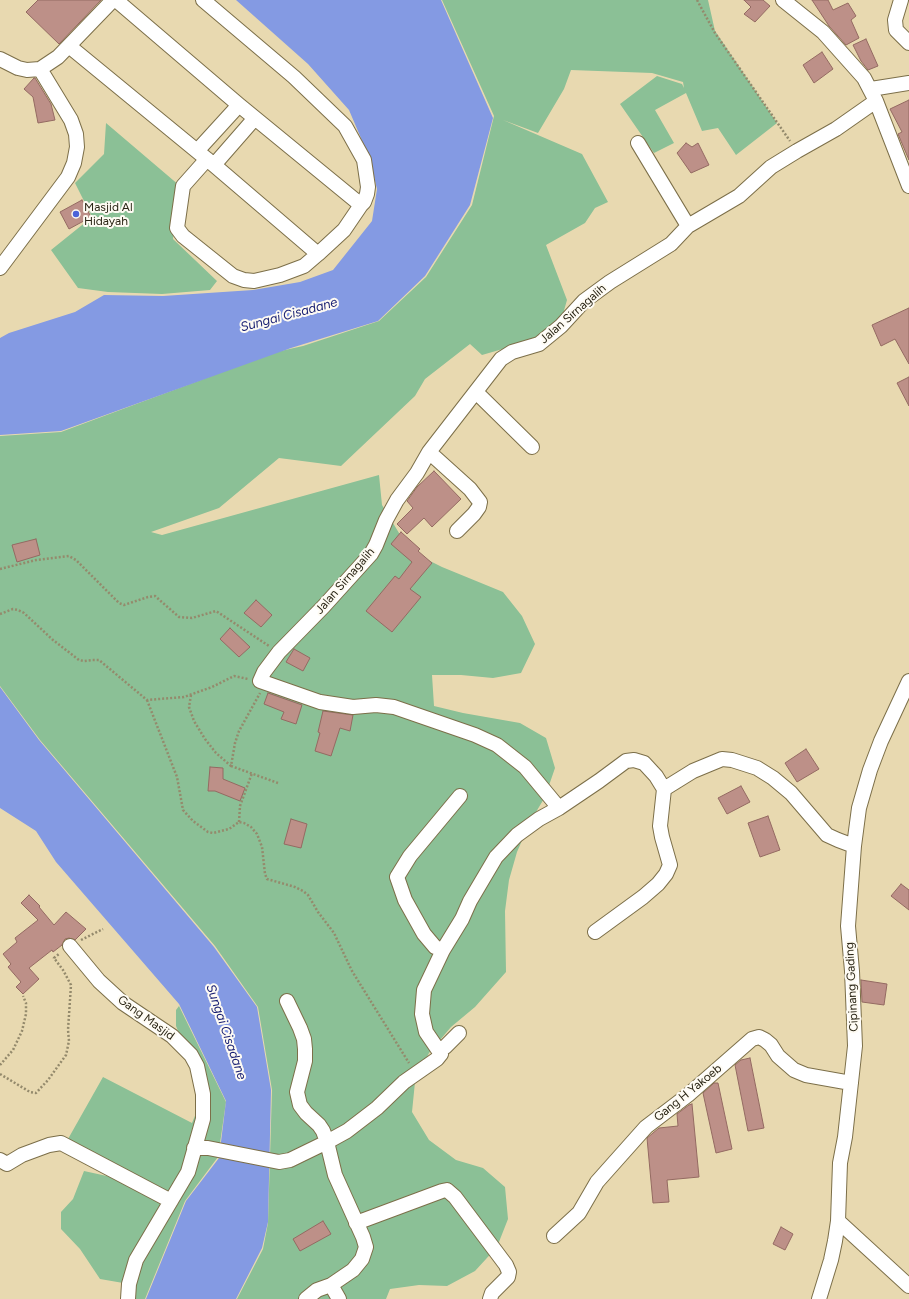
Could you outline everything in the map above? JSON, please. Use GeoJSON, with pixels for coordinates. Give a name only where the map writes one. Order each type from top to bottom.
{"type":"FeatureCollection","features":[{"type":"Feature","properties":{"kind":"street"},"geometry":{"type":"LineString","coordinates":[[0,59],[18,68],[27,70],[40,69],[58,57],[113,0]]}},
{"type":"Feature","properties":{"kind":"street"},"geometry":{"type":"LineString","coordinates":[[116,0],[255,118],[361,205]]}},
{"type":"Feature","properties":{"kind":"street"},"geometry":{"type":"LineString","coordinates":[[203,0],[294,77],[345,126],[364,160],[368,187],[367,194],[364,202],[344,230],[304,266],[280,275],[254,281],[244,280],[233,276],[183,236],[177,228],[183,186],[206,159],[240,105]]}},
{"type":"Feature","properties":{"kind":"street"},"geometry":{"type":"LineString","coordinates":[[783,0],[823,32],[864,78],[874,95],[909,186]]}},
{"type":"Feature","properties":{"kind":"street"},"geometry":{"type":"LineString","coordinates":[[901,0],[896,14],[895,25],[896,30],[909,43]]}},
{"type":"Feature","properties":{"kind":"street"},"geometry":{"type":"LineString","coordinates":[[69,46],[318,254]]}},
{"type":"Feature","properties":{"kind":"street"},"geometry":{"type":"LineString","coordinates":[[0,268],[68,177],[74,163],[77,148],[76,134],[71,120],[40,69]]}},
{"type":"Feature","properties":{"kind":"street"},"geometry":{"type":"LineString","coordinates":[[874,95],[909,83]]}},
{"type":"Feature","properties":{"kind":"street","name":"Jalan Sirnagalih"},"geometry":{"type":"LineString","coordinates":[[264,682],[264,672],[279,652],[324,606],[371,554],[386,520],[397,500],[417,473],[429,452],[501,359],[512,352],[539,344],[561,326],[584,301],[610,282],[671,244],[688,226],[738,196],[771,167],[836,129],[874,95]]}},
{"type":"Feature","properties":{"kind":"street"},"geometry":{"type":"LineString","coordinates":[[206,159],[255,118]]}},
{"type":"Feature","properties":{"kind":"street"},"geometry":{"type":"LineString","coordinates":[[638,143],[688,226]]}},
{"type":"Feature","properties":{"kind":"street"},"geometry":{"type":"LineString","coordinates":[[476,392],[532,448]]}},
{"type":"Feature","properties":{"kind":"street"},"geometry":{"type":"LineString","coordinates":[[429,452],[470,489],[480,502],[479,507],[474,514],[457,531]]}},
{"type":"Feature","properties":{"kind":"street"},"geometry":{"type":"LineString","coordinates":[[264,682],[320,702],[353,707],[376,705],[394,707],[475,735],[497,745],[525,767],[558,808]]}},
{"type":"Feature","properties":{"kind":"street","name":"Cipinang Gading"},"geometry":{"type":"LineString","coordinates":[[819,1299],[831,1260],[838,1221],[840,1163],[845,1137],[855,1046],[852,971],[848,926],[854,846],[860,808],[870,770],[881,742],[907,690]]}},
{"type":"Feature","properties":{"kind":"street"},"geometry":{"type":"LineString","coordinates":[[664,789],[693,771],[722,759],[732,760],[757,768],[773,778],[791,793],[828,835],[854,846]]}},
{"type":"Feature","properties":{"kind":"street"},"geometry":{"type":"LineString","coordinates":[[441,1054],[426,1032],[422,1014],[424,990],[443,950],[496,857],[517,835],[599,782],[626,761],[634,760],[644,763],[656,776],[664,789],[660,826],[670,865],[666,874],[658,884],[643,897],[595,932]]}},
{"type":"Feature","properties":{"kind":"street"},"geometry":{"type":"LineString","coordinates":[[443,950],[435,946],[424,934],[405,900],[397,877],[410,856],[460,796]]}},
{"type":"Feature","properties":{"kind":"street","name":"Gang Masjid"},"geometry":{"type":"LineString","coordinates":[[70,946],[99,982],[123,1004],[172,1036],[191,1055],[197,1066],[203,1094],[201,1148],[136,1260],[129,1284],[128,1299]]}},
{"type":"Feature","properties":{"kind":"street"},"geometry":{"type":"LineString","coordinates":[[287,1001],[300,1028],[306,1049],[305,1061],[298,1092],[300,1105],[323,1131],[335,1175],[366,1247],[362,1259],[353,1270],[331,1285],[317,1290],[306,1299]]}},
{"type":"Feature","properties":{"kind":"street"},"geometry":{"type":"LineString","coordinates":[[441,1054],[438,1049],[445,1047],[459,1033]]}},
{"type":"Feature","properties":{"kind":"street","name":"Gang H Yakoeb"},"geometry":{"type":"LineString","coordinates":[[554,1236],[579,1213],[597,1182],[646,1127],[688,1095],[752,1040],[759,1038],[765,1040],[771,1045],[778,1056],[794,1070],[806,1075],[830,1078],[851,1083]]}},
{"type":"Feature","properties":{"kind":"street"},"geometry":{"type":"LineString","coordinates":[[201,1148],[280,1162],[290,1160],[347,1131],[371,1113],[404,1082],[437,1059],[441,1054]]}},
{"type":"Feature","properties":{"kind":"street"},"geometry":{"type":"LineString","coordinates":[[0,1160],[7,1164],[22,1155],[49,1145],[61,1143],[171,1201]]}},
{"type":"Feature","properties":{"kind":"street"},"geometry":{"type":"LineString","coordinates":[[356,1223],[447,1190],[455,1197],[506,1265],[509,1272],[508,1276],[492,1293],[490,1299]]}},
{"type":"Feature","properties":{"kind":"street"},"geometry":{"type":"LineString","coordinates":[[838,1221],[909,1286]]}},
{"type":"Feature","properties":{"kind":"street"},"geometry":{"type":"LineString","coordinates":[[331,1285],[339,1299]]}},
{"type":"Feature","properties":{"kind":"path"},"geometry":{"type":"LineString","coordinates":[[697,0],[714,33],[796,151]]}},
{"type":"Feature","properties":{"kind":"path"},"geometry":{"type":"LineString","coordinates":[[0,569],[36,560],[69,556],[76,560],[119,603],[124,605],[155,596],[179,617],[192,618],[216,611],[279,652]]}},
{"type":"Feature","properties":{"kind":"path"},"geometry":{"type":"LineString","coordinates":[[0,614],[13,609],[24,613],[53,640],[79,660],[99,660],[147,700],[177,777],[183,810],[193,821],[208,832],[213,833],[228,829],[239,822],[251,827],[257,834],[262,847],[264,874],[268,879],[295,887],[308,895],[318,912],[334,933],[352,971],[416,1074]]}},
{"type":"Feature","properties":{"kind":"path"},"geometry":{"type":"LineString","coordinates":[[147,700],[184,697],[212,687],[234,676],[264,682],[238,732],[230,766]]}},
{"type":"Feature","properties":{"kind":"path"},"geometry":{"type":"LineString","coordinates":[[191,695],[189,707],[194,721],[216,753],[230,766],[278,783]]}},
{"type":"Feature","properties":{"kind":"path"},"geometry":{"type":"LineString","coordinates":[[239,822],[240,806],[252,773]]}},
{"type":"Feature","properties":{"kind":"path"},"geometry":{"type":"LineString","coordinates":[[0,1074],[30,1092],[36,1093],[48,1080],[66,1055],[69,1041],[68,1030],[71,985],[63,970],[54,958],[70,946],[103,929]]}},
{"type":"Feature","properties":{"kind":"path"},"geometry":{"type":"LineString","coordinates":[[0,1065],[14,1050],[22,1031],[26,1014],[26,1003],[23,996]]}},
{"type":"Feature","properties":{"kind":"green space"},"geometry":{"type":"Polygon","coordinates":[[[442,0],[708,0],[715,31],[777,123],[736,155],[718,128],[702,131],[686,93],[655,110],[674,143],[654,153],[620,104],[657,76],[682,84],[684,88],[683,82],[652,73],[571,70],[564,89],[538,133],[503,120],[582,154],[608,202],[595,208],[585,223],[546,245],[567,300],[561,321],[544,337],[482,355],[470,344],[425,379],[415,396],[341,466],[279,458],[219,508],[151,532],[162,535],[379,475],[382,505],[399,533],[420,556],[442,567],[503,592],[522,616],[535,644],[521,673],[493,678],[461,675],[432,675],[434,706],[463,713],[520,723],[546,738],[555,768],[545,797],[530,822],[517,852],[509,880],[505,911],[506,972],[475,1007],[451,1027],[429,1053],[415,1082],[412,1112],[429,1140],[456,1160],[483,1168],[505,1187],[508,1219],[497,1247],[475,1271],[447,1286],[419,1285],[390,1289],[386,1299],[237,1299],[263,1249],[268,1223],[272,1090],[258,1007],[215,946],[40,740],[0,686],[0,436],[61,432],[276,352],[303,346],[379,321],[426,277],[472,205],[494,116],[442,0]]]}},
{"type":"Feature","properties":{"kind":"green space"},"geometry":{"type":"Polygon","coordinates":[[[106,123],[180,186],[173,239],[217,281],[210,290],[162,294],[108,292],[78,288],[51,250],[92,217],[75,183],[104,154],[106,123]]]}},
{"type":"Feature","properties":{"kind":"green space"},"geometry":{"type":"Polygon","coordinates":[[[179,1006],[226,1102],[218,1157],[185,1201],[145,1299],[128,1299],[129,1284],[100,1279],[80,1249],[61,1229],[61,1212],[73,1199],[84,1171],[116,1178],[68,1139],[103,1077],[192,1123],[204,1094],[176,1026],[176,1010],[179,1006]]]}},
{"type":"Feature","properties":{"kind":"water","name":"Sungai Cisadane"},"geometry":{"type":"Polygon","coordinates":[[[236,0],[441,0],[493,118],[470,205],[425,276],[378,321],[291,348],[61,431],[0,435],[0,338],[9,333],[75,312],[104,295],[163,296],[253,290],[300,282],[333,270],[372,221],[377,189],[369,157],[349,110],[308,64],[236,0]]]}},
{"type":"Feature","properties":{"kind":"water","name":"Sungai Cisadane"},"geometry":{"type":"Polygon","coordinates":[[[0,687],[39,740],[214,947],[257,1007],[271,1090],[268,1222],[262,1248],[236,1299],[146,1299],[186,1201],[219,1158],[226,1101],[179,1004],[56,862],[36,831],[0,808],[0,687]]]}},
{"type":"Feature","properties":{"kind":"building"},"geometry":{"type":"Polygon","coordinates":[[[38,0],[101,0],[59,44],[26,12],[38,0]]]}},
{"type":"Feature","properties":{"kind":"building"},"geometry":{"type":"Polygon","coordinates":[[[744,0],[763,0],[770,6],[755,22],[744,14],[751,7],[744,0]]]}},
{"type":"Feature","properties":{"kind":"building"},"geometry":{"type":"Polygon","coordinates":[[[812,0],[828,0],[833,10],[848,3],[856,16],[851,20],[859,38],[846,45],[829,26],[812,0]]]}},
{"type":"Feature","properties":{"kind":"building"},"geometry":{"type":"Polygon","coordinates":[[[866,39],[878,66],[868,70],[861,61],[853,45],[866,39]]]}},
{"type":"Feature","properties":{"kind":"building"},"geometry":{"type":"Polygon","coordinates":[[[822,52],[833,69],[814,83],[803,65],[822,52]]]}},
{"type":"Feature","properties":{"kind":"building"},"geometry":{"type":"Polygon","coordinates":[[[34,78],[51,104],[55,120],[38,123],[33,97],[24,89],[34,78]]]}},
{"type":"Feature","properties":{"kind":"building"},"geometry":{"type":"Polygon","coordinates":[[[909,100],[909,160],[898,134],[902,132],[890,109],[909,100]]]}},
{"type":"Feature","properties":{"kind":"building"},"geometry":{"type":"Polygon","coordinates":[[[686,143],[692,147],[698,143],[709,165],[691,173],[677,153],[686,143]]]}},
{"type":"Feature","properties":{"kind":"building"},"geometry":{"type":"Polygon","coordinates":[[[82,200],[91,217],[69,229],[60,212],[82,200]]]}},
{"type":"Feature","properties":{"kind":"building"},"geometry":{"type":"Polygon","coordinates":[[[909,308],[909,364],[895,339],[881,346],[872,325],[909,308]]]}},
{"type":"Feature","properties":{"kind":"building"},"geometry":{"type":"Polygon","coordinates":[[[909,377],[909,406],[897,383],[909,377]]]}},
{"type":"Feature","properties":{"kind":"building"},"geometry":{"type":"Polygon","coordinates":[[[434,471],[461,499],[432,527],[424,518],[407,534],[397,524],[413,508],[407,501],[417,487],[434,471]]]}},
{"type":"Feature","properties":{"kind":"building"},"geometry":{"type":"Polygon","coordinates":[[[401,532],[420,549],[418,551],[432,563],[410,589],[421,597],[392,632],[366,611],[395,576],[399,579],[412,562],[391,544],[401,532]]]}},
{"type":"Feature","properties":{"kind":"building"},"geometry":{"type":"Polygon","coordinates":[[[36,539],[40,555],[17,562],[12,545],[36,539]]]}},
{"type":"Feature","properties":{"kind":"building"},"geometry":{"type":"Polygon","coordinates":[[[256,600],[272,615],[261,627],[244,613],[256,600]]]}},
{"type":"Feature","properties":{"kind":"building"},"geometry":{"type":"Polygon","coordinates":[[[230,628],[250,647],[239,657],[220,639],[230,628]]]}},
{"type":"Feature","properties":{"kind":"building"},"geometry":{"type":"Polygon","coordinates":[[[294,649],[310,658],[303,671],[286,662],[294,649]]]}},
{"type":"Feature","properties":{"kind":"building"},"geometry":{"type":"Polygon","coordinates":[[[268,693],[302,705],[296,724],[281,719],[284,712],[264,704],[268,693]]]}},
{"type":"Feature","properties":{"kind":"building"},"geometry":{"type":"Polygon","coordinates":[[[323,711],[353,715],[350,731],[340,728],[331,756],[315,751],[320,733],[318,732],[323,711]]]}},
{"type":"Feature","properties":{"kind":"building"},"geometry":{"type":"Polygon","coordinates":[[[806,749],[819,769],[797,782],[785,763],[806,749]]]}},
{"type":"Feature","properties":{"kind":"building"},"geometry":{"type":"Polygon","coordinates":[[[210,767],[223,768],[223,779],[245,788],[240,801],[215,791],[208,791],[210,767]]]}},
{"type":"Feature","properties":{"kind":"building"},"geometry":{"type":"Polygon","coordinates":[[[741,786],[750,802],[727,814],[718,798],[741,786]]]}},
{"type":"Feature","properties":{"kind":"building"},"geometry":{"type":"Polygon","coordinates":[[[768,816],[780,850],[760,857],[748,823],[768,816]]]}},
{"type":"Feature","properties":{"kind":"building"},"geometry":{"type":"Polygon","coordinates":[[[291,819],[307,824],[301,848],[284,844],[291,819]]]}},
{"type":"Feature","properties":{"kind":"building"},"geometry":{"type":"Polygon","coordinates":[[[901,884],[909,890],[909,910],[891,896],[901,884]]]}},
{"type":"Feature","properties":{"kind":"building"},"geometry":{"type":"Polygon","coordinates":[[[29,895],[40,906],[39,907],[54,925],[66,912],[86,929],[75,940],[69,938],[65,939],[62,945],[53,952],[52,950],[29,968],[39,979],[23,994],[16,987],[21,982],[8,967],[11,964],[3,954],[17,942],[15,938],[38,920],[21,903],[29,895]]]}},
{"type":"Feature","properties":{"kind":"building"},"geometry":{"type":"Polygon","coordinates":[[[861,980],[887,984],[884,1005],[862,1002],[861,980]]]}},
{"type":"Feature","properties":{"kind":"building"},"geometry":{"type":"Polygon","coordinates":[[[750,1058],[764,1128],[748,1131],[735,1065],[741,1060],[750,1058]]]}},
{"type":"Feature","properties":{"kind":"building"},"geometry":{"type":"Polygon","coordinates":[[[714,1083],[718,1083],[732,1149],[716,1153],[703,1093],[714,1083]]]}},
{"type":"Feature","properties":{"kind":"building"},"geometry":{"type":"Polygon","coordinates":[[[692,1104],[699,1177],[667,1180],[669,1202],[653,1203],[647,1138],[659,1128],[678,1126],[677,1114],[692,1104]]]}},
{"type":"Feature","properties":{"kind":"building"},"geometry":{"type":"Polygon","coordinates":[[[323,1221],[331,1234],[300,1251],[293,1239],[323,1221]]]}},
{"type":"Feature","properties":{"kind":"building"},"geometry":{"type":"Polygon","coordinates":[[[781,1227],[793,1234],[785,1250],[773,1244],[781,1227]]]}},
{"type":"Feature","properties":{"kind":"place","name":"Masjid Al Hidayah"},"geometry":{"type":"Point","coordinates":[76,214]}}]}
